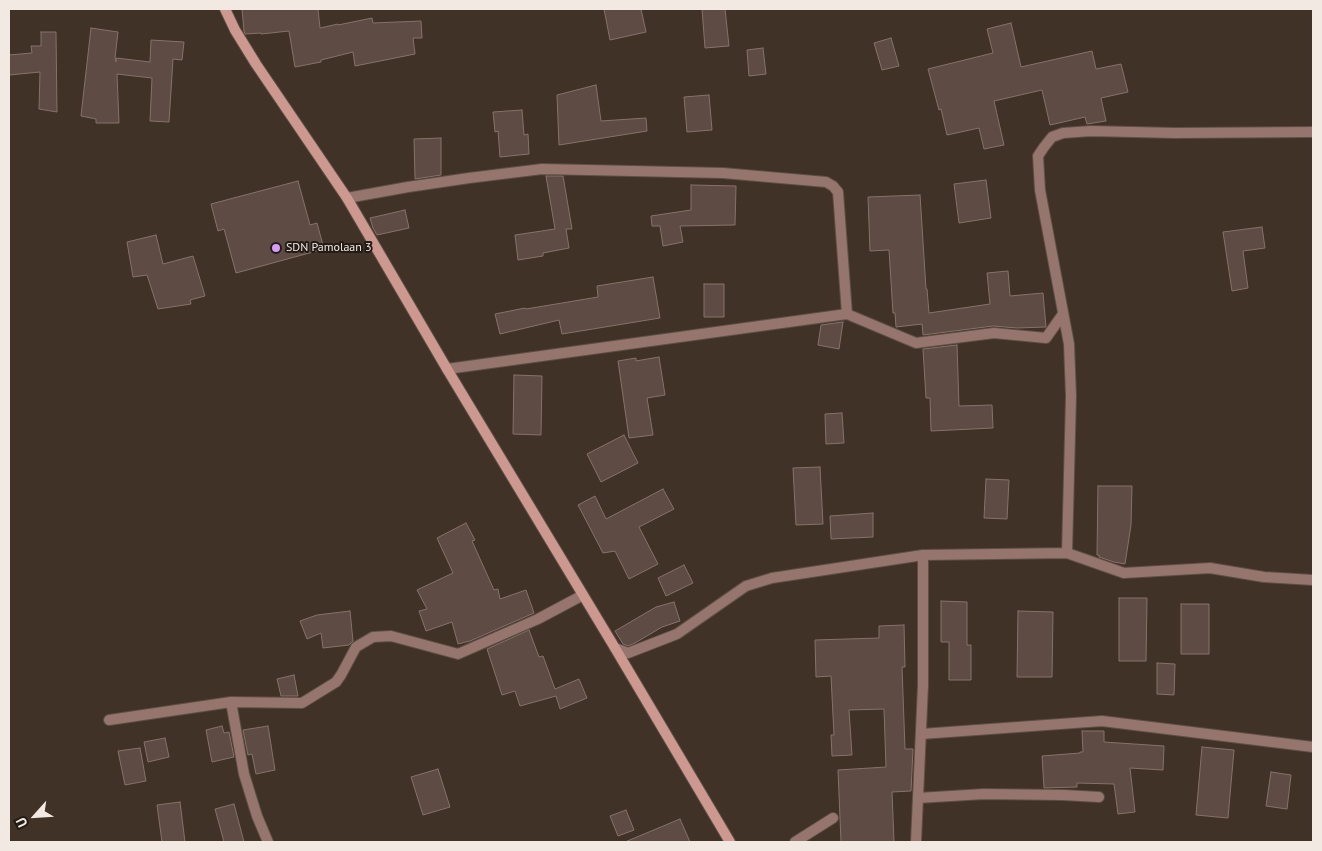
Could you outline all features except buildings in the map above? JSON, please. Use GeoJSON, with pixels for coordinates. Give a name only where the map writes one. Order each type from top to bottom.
{"type":"FeatureCollection","features":[{"type":"Feature","properties":{"kind":"street"},"geometry":{"type":"LineString","coordinates":[[225,9],[235,30],[256,64],[347,198],[446,368],[730,842]]}},
{"type":"Feature","properties":{"kind":"street"},"geometry":{"type":"LineString","coordinates":[[1067,553],[1071,396],[1069,344],[1040,190],[1038,156],[1052,137],[1063,133],[1091,131],[1313,132]]}},
{"type":"Feature","properties":{"kind":"street"},"geometry":{"type":"LineString","coordinates":[[347,198],[434,183],[542,169],[723,172],[826,182],[838,192],[847,314]]}},
{"type":"Feature","properties":{"kind":"street"},"geometry":{"type":"LineString","coordinates":[[446,368],[847,314],[916,343],[994,333],[1046,338],[1063,314]]}},
{"type":"Feature","properties":{"kind":"street"},"geometry":{"type":"LineString","coordinates":[[615,648],[628,653],[677,634],[746,586],[772,578],[923,555],[1067,553],[1124,573],[1210,568],[1264,577],[1313,580]]}},
{"type":"Feature","properties":{"kind":"street"},"geometry":{"type":"LineString","coordinates":[[916,842],[923,685],[923,555]]}},
{"type":"Feature","properties":{"kind":"street"},"geometry":{"type":"LineString","coordinates":[[109,720],[230,702],[302,703],[336,682],[356,647],[373,637],[391,636],[458,654],[538,619],[583,594]]}},
{"type":"Feature","properties":{"kind":"street"},"geometry":{"type":"LineString","coordinates":[[230,702],[244,774],[257,816],[268,842]]}},
{"type":"Feature","properties":{"kind":"street"},"geometry":{"type":"LineString","coordinates":[[920,734],[1102,721],[1313,747]]}},
{"type":"Feature","properties":{"kind":"street"},"geometry":{"type":"LineString","coordinates":[[918,798],[984,794],[1099,797]]}},
{"type":"Feature","properties":{"kind":"street"},"geometry":{"type":"LineString","coordinates":[[795,842],[833,818]]}},
{"type":"Feature","properties":{"kind":"place","name":"SDN Pamolaan 3"},"geometry":{"type":"Point","coordinates":[276,248]}}]}
